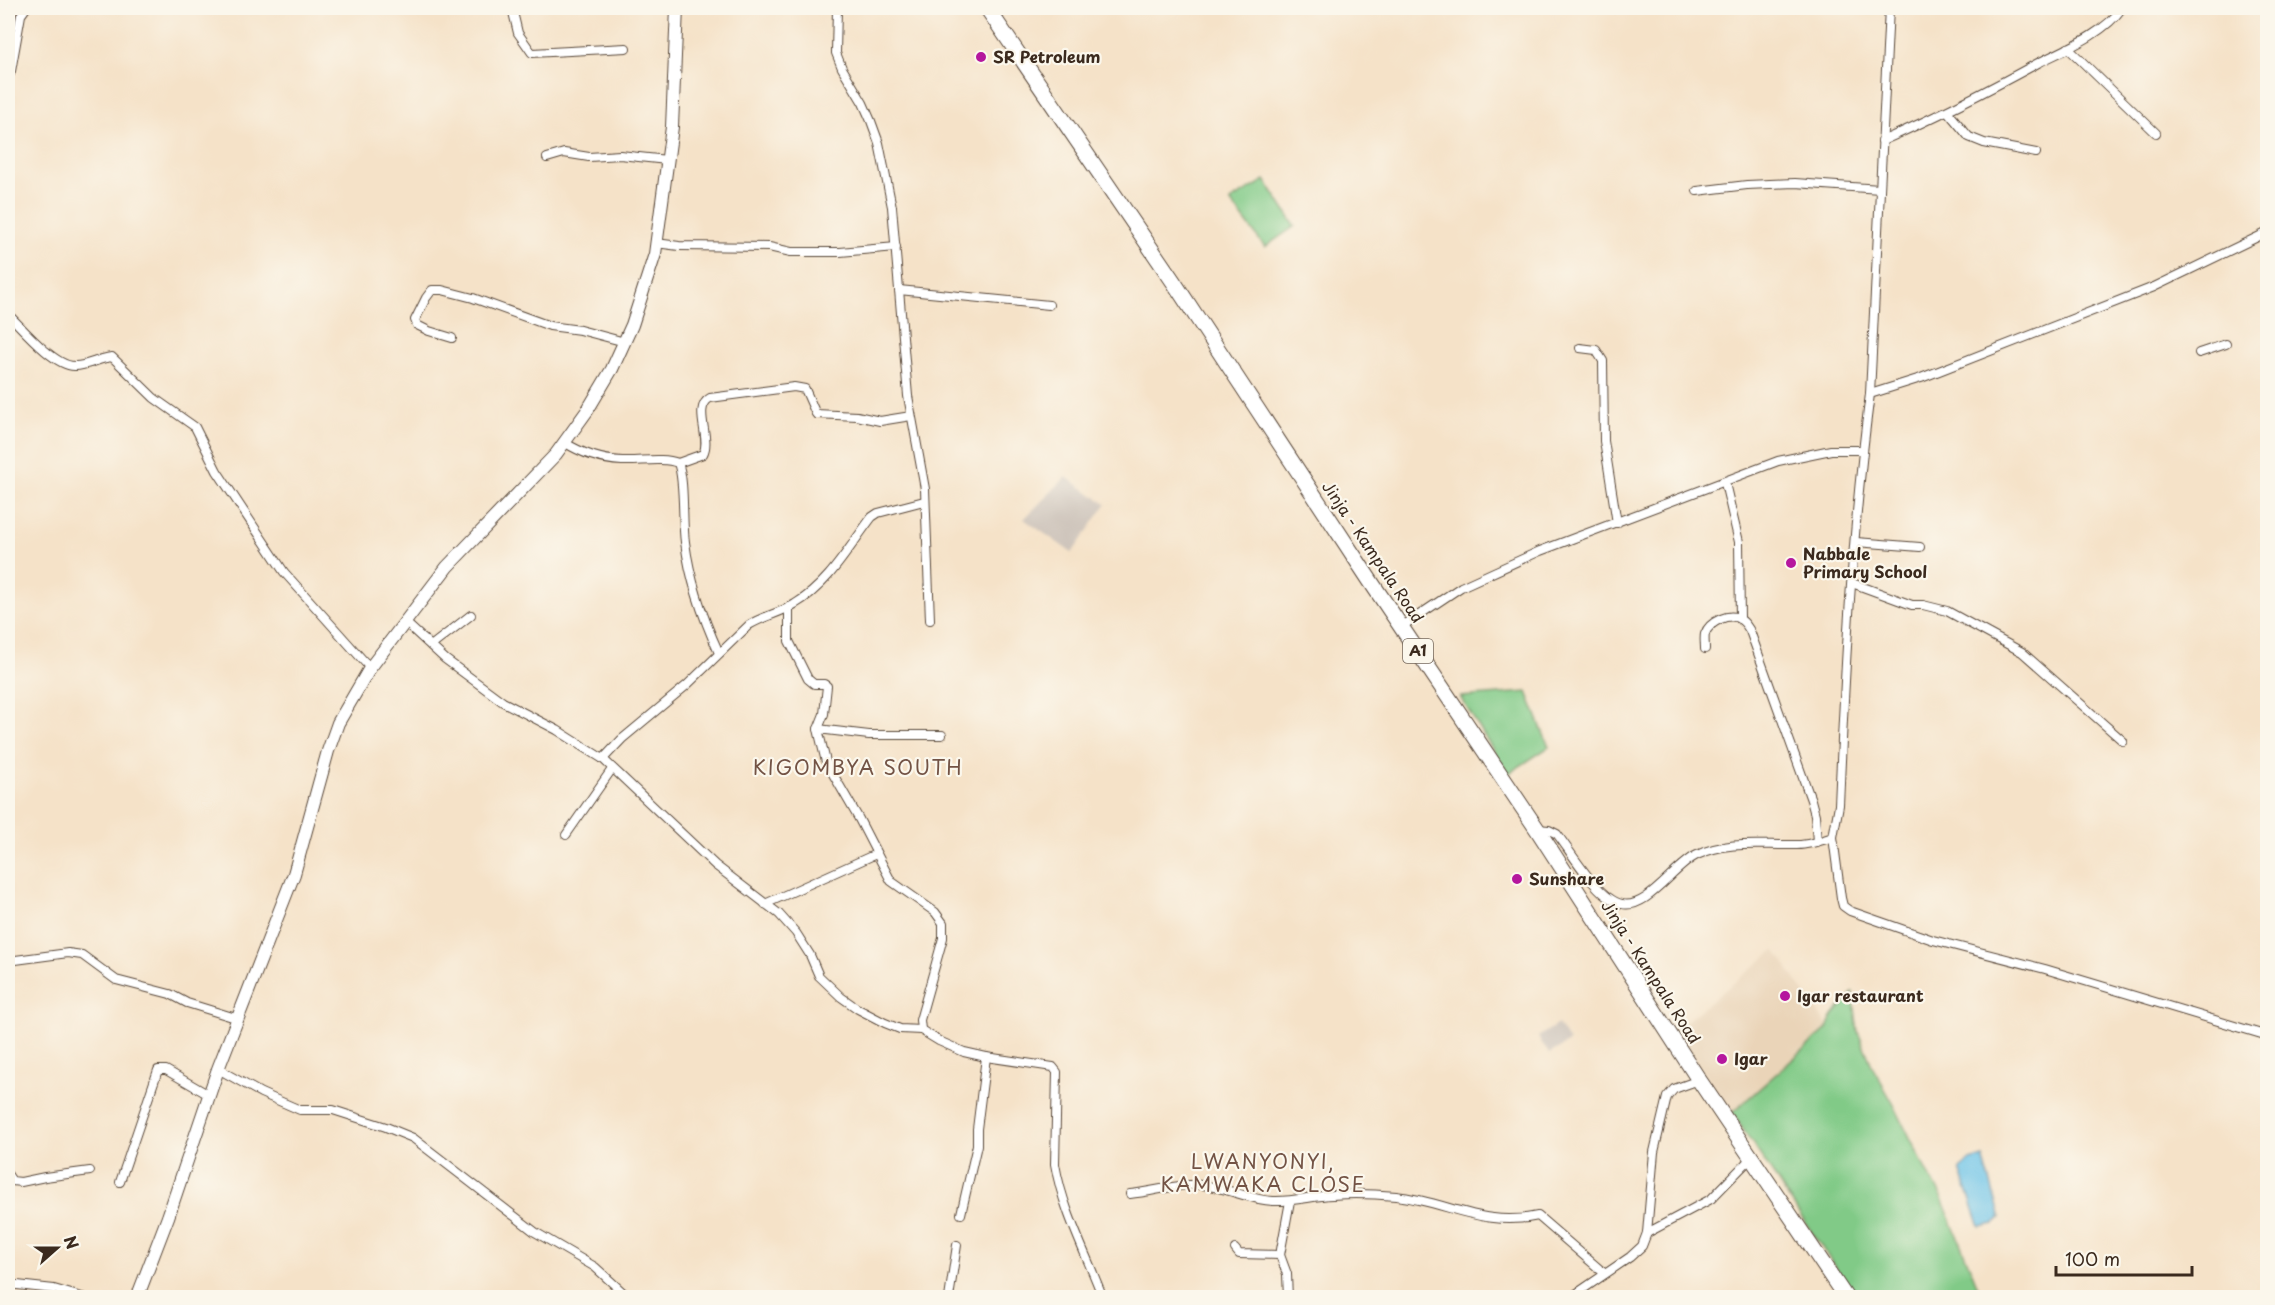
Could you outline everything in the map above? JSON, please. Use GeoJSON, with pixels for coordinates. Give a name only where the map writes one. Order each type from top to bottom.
{"type":"FeatureCollection","features":[{"type":"Feature","properties":{"kind":"highway","name":"Jinja - Kampala Road"},"geometry":{"type":"LineString","coordinates":[[987,8],[1173,281],[1537,829],[1699,1080],[1846,1298]]}},
{"type":"Feature","properties":{"kind":"street"},"geometry":{"type":"LineString","coordinates":[[8,78],[21,15],[26,8]]}},
{"type":"Feature","properties":{"kind":"street"},"geometry":{"type":"LineString","coordinates":[[512,8],[518,33],[532,53],[626,48]]}},
{"type":"Feature","properties":{"kind":"street"},"geometry":{"type":"LineString","coordinates":[[136,1298],[168,1217],[218,1069],[294,874],[338,723],[370,668],[447,567],[512,501],[564,442],[587,411],[625,342],[655,254],[672,127],[677,8]]}},
{"type":"Feature","properties":{"kind":"street"},"geometry":{"type":"LineString","coordinates":[[837,8],[836,53],[842,68],[863,103],[879,143],[892,207],[911,416],[923,474],[930,620]]}},
{"type":"Feature","properties":{"kind":"street"},"geometry":{"type":"LineString","coordinates":[[1889,8],[1870,394],[1852,583],[1839,805],[1833,837],[1843,906],[1850,911],[1933,940],[2045,969],[2268,1036]]}},
{"type":"Feature","properties":{"kind":"street"},"geometry":{"type":"LineString","coordinates":[[1882,141],[1948,112],[2068,48],[2106,24],[2122,8]]}},
{"type":"Feature","properties":{"kind":"street"},"geometry":{"type":"LineString","coordinates":[[2068,48],[2157,133]]}},
{"type":"Feature","properties":{"kind":"street"},"geometry":{"type":"LineString","coordinates":[[1948,112],[1970,137],[1984,143],[2036,153]]}},
{"type":"Feature","properties":{"kind":"street"},"geometry":{"type":"LineString","coordinates":[[547,158],[564,153],[589,157],[620,154],[667,160]]}},
{"type":"Feature","properties":{"kind":"street"},"geometry":{"type":"LineString","coordinates":[[1697,191],[1747,185],[1810,182],[1880,189]]}},
{"type":"Feature","properties":{"kind":"street"},"geometry":{"type":"LineString","coordinates":[[1870,394],[1922,378],[2154,287],[2268,232]]}},
{"type":"Feature","properties":{"kind":"street"},"geometry":{"type":"LineString","coordinates":[[656,243],[679,246],[769,247],[791,252],[840,252],[896,247]]}},
{"type":"Feature","properties":{"kind":"street"},"geometry":{"type":"LineString","coordinates":[[452,338],[429,332],[417,325],[415,320],[432,290],[442,290],[473,298],[550,326],[580,330],[625,342]]}},
{"type":"Feature","properties":{"kind":"street"},"geometry":{"type":"LineString","coordinates":[[899,290],[1049,305]]}},
{"type":"Feature","properties":{"kind":"street"},"geometry":{"type":"LineString","coordinates":[[8,314],[51,356],[65,365],[75,366],[112,357],[154,398],[195,427],[217,471],[284,573],[370,668]]}},
{"type":"Feature","properties":{"kind":"street"},"geometry":{"type":"LineString","coordinates":[[2199,353],[2226,344]]}},
{"type":"Feature","properties":{"kind":"street"},"geometry":{"type":"LineString","coordinates":[[1580,348],[1596,350],[1603,361],[1604,441],[1617,523]]}},
{"type":"Feature","properties":{"kind":"street"},"geometry":{"type":"LineString","coordinates":[[564,442],[577,451],[620,461],[678,463],[704,454],[707,447],[702,408],[706,400],[794,387],[805,388],[816,414],[857,416],[880,421],[911,416]]}},
{"type":"Feature","properties":{"kind":"street"},"geometry":{"type":"LineString","coordinates":[[1401,627],[1461,587],[1540,551],[1725,483],[1778,461],[1831,450],[1863,450]]}},
{"type":"Feature","properties":{"kind":"street"},"geometry":{"type":"LineString","coordinates":[[678,463],[688,566],[697,597],[719,653]]}},
{"type":"Feature","properties":{"kind":"street"},"geometry":{"type":"LineString","coordinates":[[1725,483],[1739,542],[1740,619]]}},
{"type":"Feature","properties":{"kind":"street"},"geometry":{"type":"LineString","coordinates":[[603,759],[622,739],[687,685],[749,625],[802,600],[843,558],[872,517],[878,513],[924,501]]}},
{"type":"Feature","properties":{"kind":"street"},"geometry":{"type":"LineString","coordinates":[[1856,542],[1920,547]]}},
{"type":"Feature","properties":{"kind":"street"},"geometry":{"type":"LineString","coordinates":[[1852,583],[1912,605],[1923,605],[1947,611],[2022,652],[2123,741]]}},
{"type":"Feature","properties":{"kind":"street"},"geometry":{"type":"LineString","coordinates":[[789,608],[789,641],[808,679],[814,684],[827,686],[824,714],[818,729],[826,762],[860,819],[891,881],[936,912],[943,923],[943,938],[920,1020],[921,1030]]}},
{"type":"Feature","properties":{"kind":"street"},"geometry":{"type":"LineString","coordinates":[[431,646],[471,615]]}},
{"type":"Feature","properties":{"kind":"street"},"geometry":{"type":"LineString","coordinates":[[1704,649],[1704,635],[1710,626],[1723,618],[1734,616],[1740,619],[1750,631],[1775,695],[1789,743],[1815,815],[1817,842]]}},
{"type":"Feature","properties":{"kind":"street"},"geometry":{"type":"LineString","coordinates":[[406,623],[431,646],[502,702],[557,730],[603,759],[715,865],[778,914],[796,933],[810,955],[819,976],[827,986],[873,1018],[900,1029],[921,1030],[964,1052],[1053,1067],[1059,1077],[1055,1164],[1057,1177],[1067,1210],[1103,1298]]}},
{"type":"Feature","properties":{"kind":"street"},"geometry":{"type":"LineString","coordinates":[[818,729],[869,735],[942,735]]}},
{"type":"Feature","properties":{"kind":"street"},"geometry":{"type":"LineString","coordinates":[[566,835],[612,769]]}},
{"type":"Feature","properties":{"kind":"street"},"geometry":{"type":"LineString","coordinates":[[1537,829],[1549,830],[1557,834],[1598,888],[1610,900],[1630,905],[1638,903],[1654,892],[1682,865],[1707,851],[1736,844],[1797,845],[1833,837]]}},
{"type":"Feature","properties":{"kind":"street"},"geometry":{"type":"LineString","coordinates":[[765,904],[876,854]]}},
{"type":"Feature","properties":{"kind":"street"},"geometry":{"type":"LineString","coordinates":[[8,961],[68,953],[81,955],[116,980],[170,994],[239,1019]]}},
{"type":"Feature","properties":{"kind":"street"},"geometry":{"type":"LineString","coordinates":[[962,1214],[977,1145],[976,1129],[986,1057]]}},
{"type":"Feature","properties":{"kind":"street"},"geometry":{"type":"LineString","coordinates":[[218,1069],[261,1093],[300,1110],[333,1110],[413,1138],[535,1232],[595,1267],[629,1298]]}},
{"type":"Feature","properties":{"kind":"street"},"geometry":{"type":"LineString","coordinates":[[120,1182],[158,1070],[166,1070],[210,1095]]}},
{"type":"Feature","properties":{"kind":"street"},"geometry":{"type":"LineString","coordinates":[[1570,1298],[1630,1257],[1642,1246],[1647,1233],[1654,1152],[1667,1097],[1674,1089],[1699,1080]]}},
{"type":"Feature","properties":{"kind":"street"},"geometry":{"type":"LineString","coordinates":[[1647,1233],[1711,1199],[1752,1157]]}},
{"type":"Feature","properties":{"kind":"street"},"geometry":{"type":"LineString","coordinates":[[8,1175],[12,1181],[21,1182],[90,1171]]}},
{"type":"Feature","properties":{"kind":"street"},"geometry":{"type":"LineString","coordinates":[[1130,1194],[1203,1185],[1254,1199],[1290,1201],[1330,1195],[1393,1196],[1434,1203],[1490,1219],[1517,1220],[1538,1216],[1604,1273]]}},
{"type":"Feature","properties":{"kind":"street"},"geometry":{"type":"LineString","coordinates":[[1288,1298],[1287,1274],[1280,1255],[1290,1201]]}},
{"type":"Feature","properties":{"kind":"street"},"geometry":{"type":"LineString","coordinates":[[949,1298],[957,1245]]}},
{"type":"Feature","properties":{"kind":"street"},"geometry":{"type":"LineString","coordinates":[[1235,1249],[1239,1254],[1280,1255]]}},
{"type":"Feature","properties":{"kind":"street"},"geometry":{"type":"LineString","coordinates":[[8,1284],[54,1289],[85,1298]]}},
{"type":"Feature","properties":{"kind":"shaded area"},"geometry":{"type":"Polygon","coordinates":[[[1066,477],[1106,504],[1072,553],[1024,519],[1066,477]]]}},
{"type":"Feature","properties":{"kind":"shaded area"},"geometry":{"type":"Polygon","coordinates":[[[1775,950],[1829,1028],[1732,1113],[1675,1030],[1775,950]]]}},
{"type":"Feature","properties":{"kind":"shaded area"},"geometry":{"type":"Polygon","coordinates":[[[1558,1024],[1569,1042],[1549,1054],[1538,1037],[1558,1024]]]}},
{"type":"Feature","properties":{"kind":"green space"},"geometry":{"type":"Polygon","coordinates":[[[1265,180],[1295,226],[1265,247],[1230,201],[1265,180]]]}},
{"type":"Feature","properties":{"kind":"green space"},"geometry":{"type":"Polygon","coordinates":[[[1527,692],[1549,747],[1508,774],[1460,697],[1527,692]]]}},
{"type":"Feature","properties":{"kind":"green space"},"geometry":{"type":"Polygon","coordinates":[[[1853,993],[1858,1032],[1873,1068],[1939,1191],[1982,1297],[1855,1297],[1732,1113],[1827,1029],[1835,1014],[1853,993]]]}},
{"type":"Feature","properties":{"kind":"water"},"geometry":{"type":"Polygon","coordinates":[[[1983,1157],[2001,1218],[1994,1224],[1980,1227],[1960,1169],[1970,1161],[1983,1157]]]}},
{"type":"Feature","properties":{"kind":"place","name":"SR Petroleum"},"geometry":{"type":"Point","coordinates":[981,57]}},
{"type":"Feature","properties":{"kind":"place","name":"Nabbale Primary School"},"geometry":{"type":"Point","coordinates":[1791,563]}},
{"type":"Feature","properties":{"kind":"place","name":"Sunshare"},"geometry":{"type":"Point","coordinates":[1517,879]}},
{"type":"Feature","properties":{"kind":"place","name":"Igar restaurant"},"geometry":{"type":"Point","coordinates":[1785,996]}},
{"type":"Feature","properties":{"kind":"place","name":"Igar"},"geometry":{"type":"Point","coordinates":[1722,1059]}},
{"type":"Feature","properties":{"kind":"district","name":"KIGOMBYA SOUTH"},"geometry":{"type":"Point","coordinates":[858,768]}},
{"type":"Feature","properties":{"kind":"district","name":"LWANYONYI, KAMWAKA CLOSE"},"geometry":{"type":"Point","coordinates":[1263,1174]}}]}
